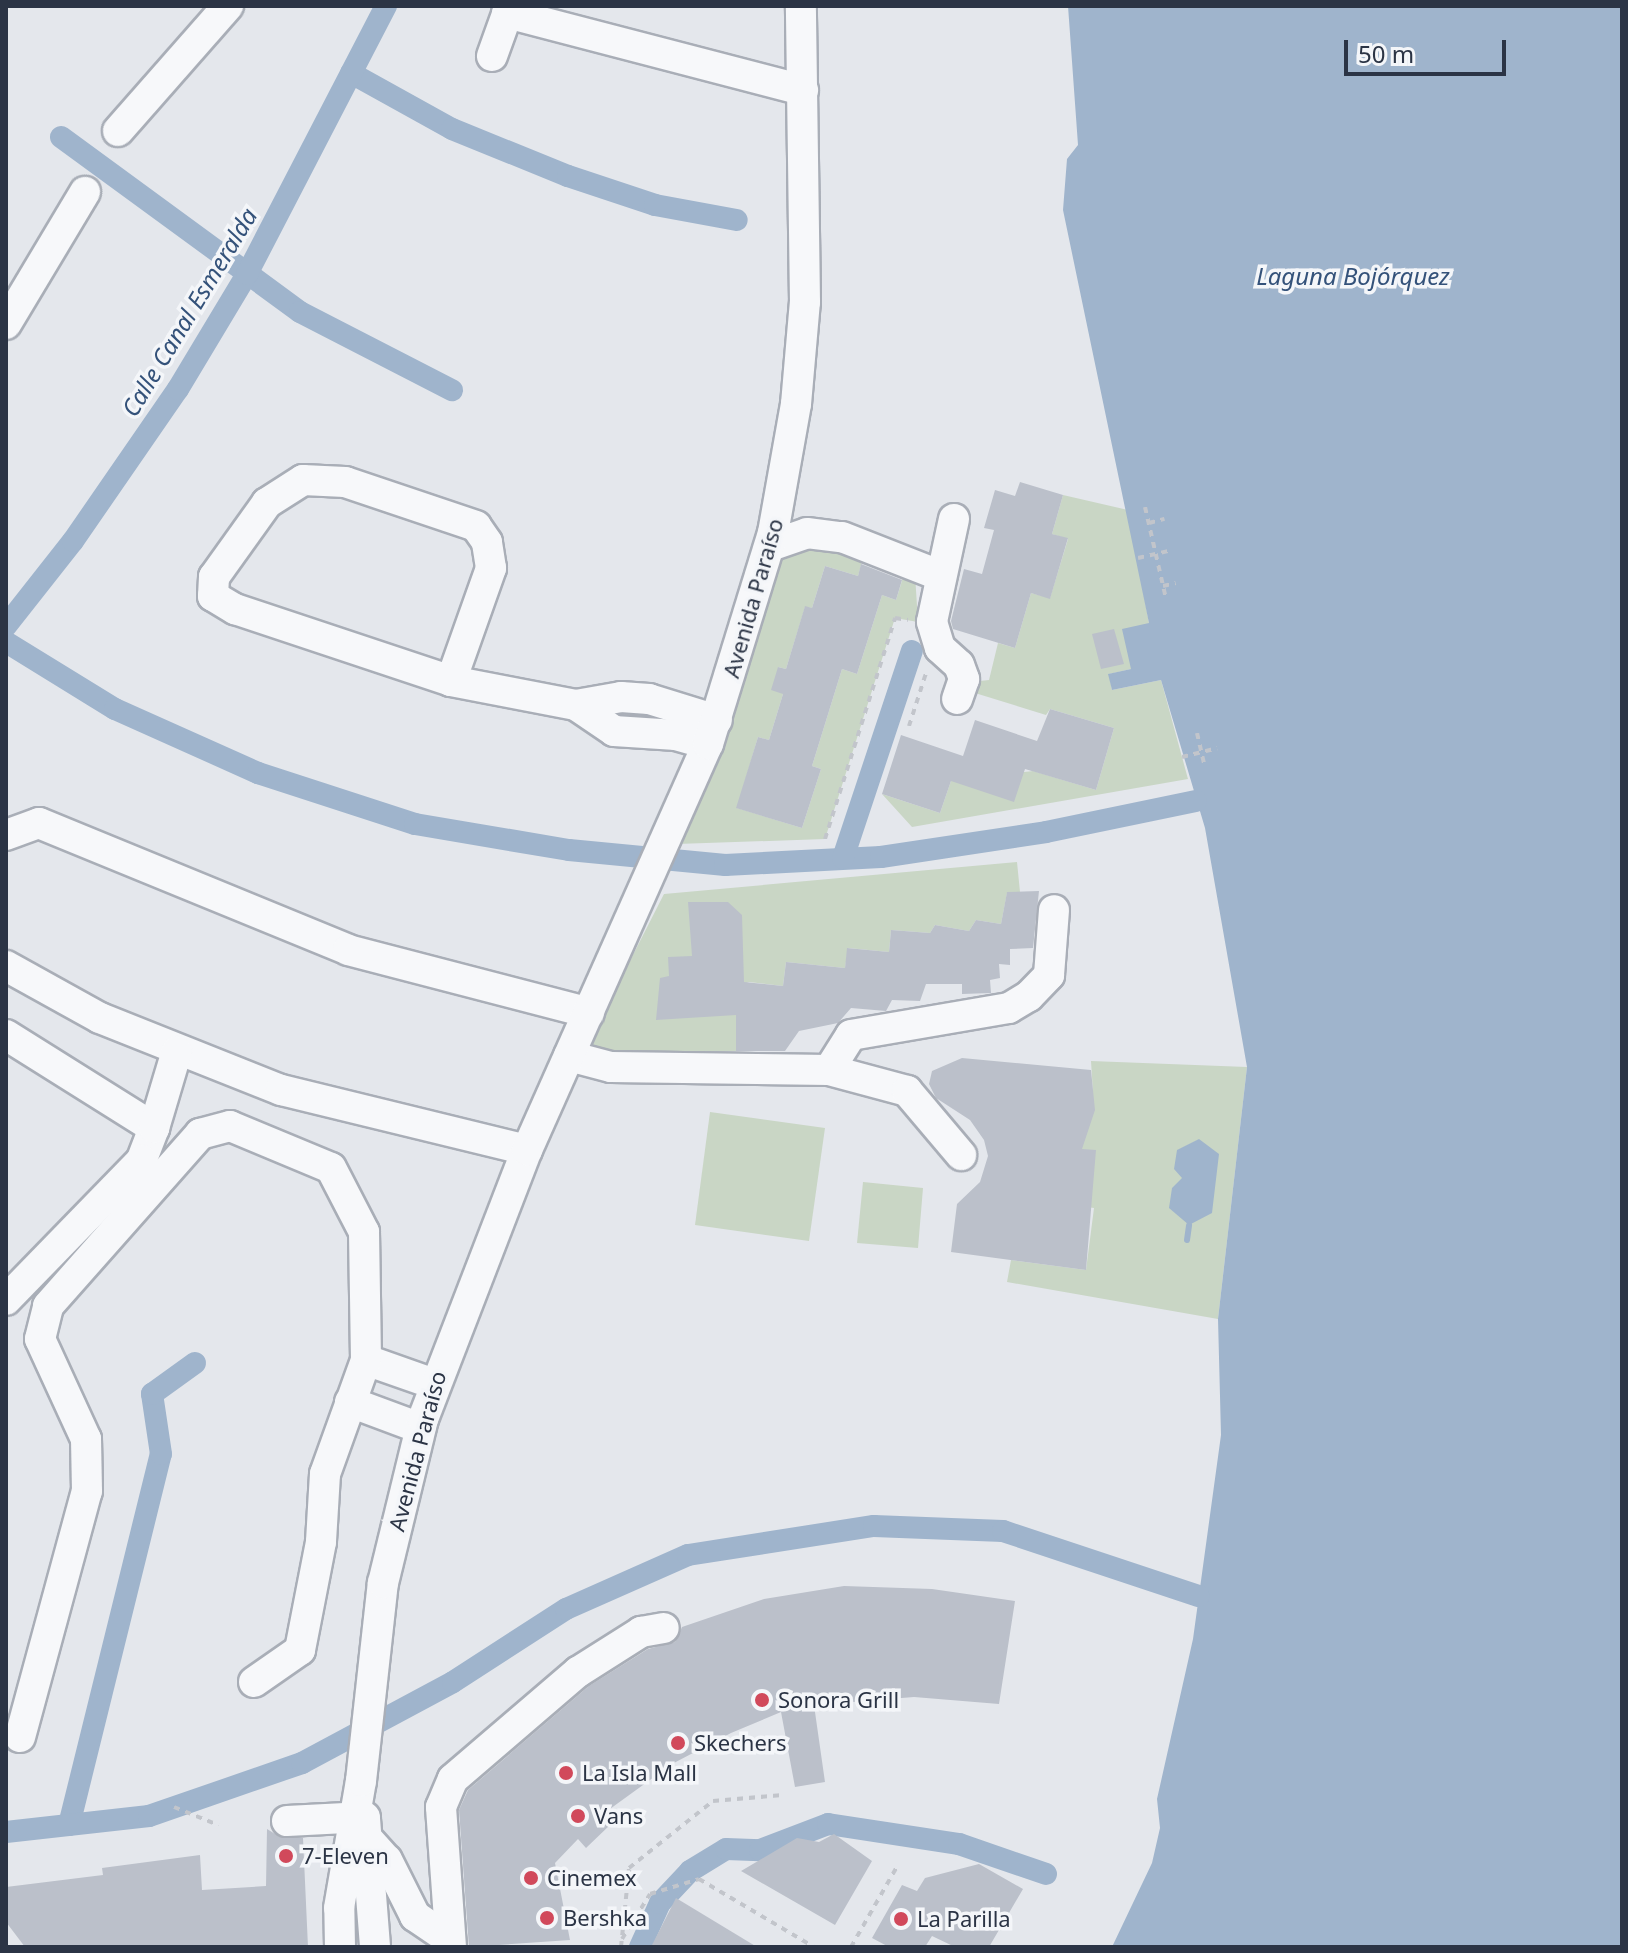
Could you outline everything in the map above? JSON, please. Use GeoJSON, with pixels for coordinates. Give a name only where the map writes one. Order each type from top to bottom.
{"type":"FeatureCollection","features":[{"type":"Feature","properties":{"kind":"street"},"geometry":{"type":"LineString","coordinates":[[118,131],[228,6]]}},
{"type":"Feature","properties":{"kind":"street","name":"Avenida Paraíso"},"geometry":{"type":"LineString","coordinates":[[375,1947],[361,1823],[361,1774],[371,1669],[389,1554],[420,1428],[434,1384],[527,1150],[648,886],[713,732],[770,546],[796,404],[805,302],[801,6]]}},
{"type":"Feature","properties":{"kind":"street"},"geometry":{"type":"LineString","coordinates":[[492,56],[508,9],[803,90]]}},
{"type":"Feature","properties":{"kind":"street"},"geometry":{"type":"LineString","coordinates":[[6,324],[85,192]]}},
{"type":"Feature","properties":{"kind":"street"},"geometry":{"type":"LineString","coordinates":[[451,681],[491,568],[487,542],[476,526],[345,482],[303,480],[267,503],[214,577],[213,596],[235,609],[451,681],[576,705],[614,731],[713,732]]}},
{"type":"Feature","properties":{"kind":"street"},"geometry":{"type":"LineString","coordinates":[[954,519],[939,575],[932,622],[940,648],[959,665],[964,679],[957,699]]}},
{"type":"Feature","properties":{"kind":"street"},"geometry":{"type":"LineString","coordinates":[[770,546],[807,533],[842,537],[939,575]]}},
{"type":"Feature","properties":{"kind":"street"},"geometry":{"type":"LineString","coordinates":[[6,835],[39,823],[348,950],[589,1013]]}},
{"type":"Feature","properties":{"kind":"street"},"geometry":{"type":"LineString","coordinates":[[829,1070],[851,1035],[1009,1008],[1029,996],[1049,975],[1054,910]]}},
{"type":"Feature","properties":{"kind":"street"},"geometry":{"type":"LineString","coordinates":[[6,966],[100,1018],[281,1090],[527,1150]]}},
{"type":"Feature","properties":{"kind":"street"},"geometry":{"type":"LineString","coordinates":[[6,1035],[154,1128]]}},
{"type":"Feature","properties":{"kind":"street"},"geometry":{"type":"LineString","coordinates":[[6,1300],[142,1160],[177,1051]]}},
{"type":"Feature","properties":{"kind":"street"},"geometry":{"type":"LineString","coordinates":[[569,1056],[611,1067],[829,1070],[907,1091],[961,1155]]}},
{"type":"Feature","properties":{"kind":"street"},"geometry":{"type":"LineString","coordinates":[[20,1737],[87,1491],[86,1439],[40,1339],[48,1306],[200,1134],[230,1126],[331,1168],[364,1232],[366,1360],[325,1474],[321,1542],[300,1650],[254,1682]]}},
{"type":"Feature","properties":{"kind":"street"},"geometry":{"type":"LineString","coordinates":[[366,1360],[434,1384]]}},
{"type":"Feature","properties":{"kind":"street"},"geometry":{"type":"LineString","coordinates":[[350,1402],[420,1428]]}},
{"type":"Feature","properties":{"kind":"street"},"geometry":{"type":"LineString","coordinates":[[451,1944],[441,1807],[453,1779],[578,1672],[641,1632],[664,1628]]}},
{"type":"Feature","properties":{"kind":"street"},"geometry":{"type":"LineString","coordinates":[[287,1821],[361,1823],[387,1860],[415,1916],[451,1944]]}},
{"type":"Feature","properties":{"kind":"street","name":"Avenida Paraíso"},"geometry":{"type":"LineString","coordinates":[[340,1947],[339,1908],[361,1823]]}},
{"type":"Feature","properties":{"kind":"path"},"geometry":{"type":"LineString","coordinates":[[1145,507],[1166,599]]}},
{"type":"Feature","properties":{"kind":"path"},"geometry":{"type":"LineString","coordinates":[[1149,523],[1164,519]]}},
{"type":"Feature","properties":{"kind":"path"},"geometry":{"type":"LineString","coordinates":[[1138,558],[1172,550]]}},
{"type":"Feature","properties":{"kind":"path"},"geometry":{"type":"LineString","coordinates":[[1163,586],[1176,583]]}},
{"type":"Feature","properties":{"kind":"path"},"geometry":{"type":"LineString","coordinates":[[825,839],[895,618],[918,622]]}},
{"type":"Feature","properties":{"kind":"path"},"geometry":{"type":"LineString","coordinates":[[909,726],[931,657]]}},
{"type":"Feature","properties":{"kind":"path"},"geometry":{"type":"LineString","coordinates":[[1197,733],[1205,767]]}},
{"type":"Feature","properties":{"kind":"path"},"geometry":{"type":"LineString","coordinates":[[1182,757],[1217,748]]}},
{"type":"Feature","properties":{"kind":"path"},"geometry":{"type":"LineString","coordinates":[[621,1944],[629,1868],[713,1801],[783,1795]]}},
{"type":"Feature","properties":{"kind":"path"},"geometry":{"type":"LineString","coordinates":[[174,1807],[218,1825]]}},
{"type":"Feature","properties":{"kind":"path"},"geometry":{"type":"LineString","coordinates":[[851,1947],[898,1865]]}},
{"type":"Feature","properties":{"kind":"path"},"geometry":{"type":"LineString","coordinates":[[621,1944],[650,1894],[699,1879],[814,1947]]}},
{"type":"Feature","properties":{"kind":"green space"},"geometry":{"type":"Polygon","coordinates":[[[1063,495],[1128,510],[1149,623],[1131,669],[1109,674],[1112,690],[1161,680],[1188,779],[912,827],[882,794],[940,813],[951,781],[1033,771],[1096,790],[1114,728],[1050,709],[1046,715],[975,693],[980,681],[989,680],[998,643],[1015,648],[1031,593],[1050,598],[1068,539],[1052,534],[1063,495]]]}},
{"type":"Feature","properties":{"kind":"green space"},"geometry":{"type":"Polygon","coordinates":[[[813,543],[863,558],[858,576],[825,566],[812,608],[805,607],[786,669],[778,667],[783,694],[769,740],[758,737],[737,808],[802,828],[821,769],[812,766],[842,669],[857,674],[882,595],[896,600],[905,571],[915,574],[918,622],[895,618],[825,839],[677,844],[776,562],[793,548],[813,543]]]}},
{"type":"Feature","properties":{"kind":"green space"},"geometry":{"type":"Polygon","coordinates":[[[1017,862],[1020,892],[1007,893],[1001,924],[976,920],[969,931],[935,925],[930,933],[891,930],[889,952],[848,948],[845,968],[786,962],[783,986],[749,982],[736,987],[736,1051],[584,1051],[664,894],[1017,862]]]}},
{"type":"Feature","properties":{"kind":"green space"},"geometry":{"type":"Polygon","coordinates":[[[1091,1061],[1247,1067],[1218,1319],[1007,1282],[1011,1260],[1086,1270],[1094,1208],[999,1196],[1065,1094],[1093,1093],[1091,1061]]]}},
{"type":"Feature","properties":{"kind":"green space"},"geometry":{"type":"Polygon","coordinates":[[[710,1112],[825,1128],[809,1241],[695,1225],[710,1112]]]}},
{"type":"Feature","properties":{"kind":"green space"},"geometry":{"type":"Polygon","coordinates":[[[863,1182],[923,1188],[918,1248],[857,1243],[863,1182]]]}},
{"type":"Feature","properties":{"kind":"water","name":"Laguna Bojórquez"},"geometry":{"type":"Polygon","coordinates":[[[1068,6],[1622,6],[1622,1947],[1112,1947],[1152,1863],[1160,1828],[1157,1799],[1193,1639],[1221,1435],[1218,1319],[1247,1067],[1205,828],[1161,680],[1112,690],[1108,674],[1131,669],[1122,629],[1149,623],[1063,210],[1067,159],[1078,145],[1068,6]]]}},
{"type":"Feature","properties":{"kind":"water"},"geometry":{"type":"Polygon","coordinates":[[[1199,1139],[1219,1154],[1212,1213],[1189,1225],[1169,1208],[1172,1188],[1182,1178],[1174,1169],[1177,1150],[1199,1139]]]}},
{"type":"Feature","properties":{"kind":"building"},"geometry":{"type":"Polygon","coordinates":[[[1020,482],[1063,495],[1052,534],[1068,538],[1050,599],[1031,593],[1015,648],[953,629],[951,621],[964,569],[982,574],[994,530],[984,528],[995,490],[1015,496],[1020,482]]]}},
{"type":"Feature","properties":{"kind":"building"},"geometry":{"type":"Polygon","coordinates":[[[861,564],[902,580],[896,600],[882,595],[857,674],[842,669],[812,766],[821,769],[802,828],[736,808],[758,737],[769,740],[783,694],[771,690],[778,667],[786,669],[805,606],[812,608],[825,566],[858,576],[861,564]]]}},
{"type":"Feature","properties":{"kind":"building"},"geometry":{"type":"Polygon","coordinates":[[[1114,629],[1124,664],[1101,669],[1092,634],[1114,629]]]}},
{"type":"Feature","properties":{"kind":"building"},"geometry":{"type":"Polygon","coordinates":[[[1050,709],[1114,728],[1096,790],[1025,769],[1014,802],[951,781],[940,813],[882,794],[901,735],[963,756],[975,720],[1037,741],[1050,709]]]}},
{"type":"Feature","properties":{"kind":"building"},"geometry":{"type":"Polygon","coordinates":[[[1039,891],[1033,948],[1010,949],[1010,965],[999,964],[1000,978],[990,980],[991,993],[962,994],[962,984],[926,984],[920,1001],[892,1000],[886,1011],[851,1008],[838,1023],[799,1031],[785,1051],[736,1051],[736,1015],[656,1020],[660,978],[669,976],[668,957],[692,956],[688,902],[728,902],[742,915],[744,982],[783,986],[786,962],[845,968],[847,948],[889,952],[891,930],[930,933],[935,925],[969,931],[976,920],[1001,924],[1007,892],[1039,891]]]}},
{"type":"Feature","properties":{"kind":"building"},"geometry":{"type":"Polygon","coordinates":[[[962,1058],[1091,1070],[1095,1110],[1082,1149],[1096,1150],[1086,1270],[951,1252],[957,1204],[980,1182],[988,1156],[984,1140],[970,1120],[936,1098],[929,1084],[932,1071],[962,1058]]]}},
{"type":"Feature","properties":{"kind":"building","name":"La Isla Mall"},"geometry":{"type":"Polygon","coordinates":[[[844,1586],[932,1589],[1015,1601],[999,1704],[914,1697],[814,1705],[825,1782],[795,1787],[781,1712],[731,1733],[672,1764],[603,1814],[610,1825],[586,1848],[578,1839],[555,1863],[570,1940],[469,1947],[459,1810],[468,1790],[589,1686],[648,1649],[675,1642],[682,1627],[764,1599],[844,1586]]]}},
{"type":"Feature","properties":{"kind":"building"},"geometry":{"type":"Polygon","coordinates":[[[267,1829],[280,1837],[303,1838],[308,1947],[25,1947],[6,1922],[6,1887],[103,1875],[102,1868],[200,1855],[202,1890],[266,1886],[267,1829]]]}},
{"type":"Feature","properties":{"kind":"building"},"geometry":{"type":"Polygon","coordinates":[[[834,1834],[872,1861],[835,1925],[741,1871],[797,1838],[819,1842],[834,1834]]]}},
{"type":"Feature","properties":{"kind":"building"},"geometry":{"type":"Polygon","coordinates":[[[979,1864],[1023,1889],[989,1947],[955,1947],[932,1936],[925,1947],[889,1947],[872,1938],[902,1885],[917,1891],[925,1878],[979,1864]]]}},
{"type":"Feature","properties":{"kind":"building"},"geometry":{"type":"Polygon","coordinates":[[[676,1898],[757,1947],[651,1947],[676,1898]]]}},
{"type":"Feature","properties":{"kind":"waterway","name":"Calle Canal Esmeralda"},"geometry":{"type":"LineString","coordinates":[[6,626],[73,541],[178,389],[247,274],[386,6]]}},
{"type":"Feature","properties":{"kind":"waterway"},"geometry":{"type":"LineString","coordinates":[[351,73],[452,129],[568,176],[655,205],[737,220]]}},
{"type":"Feature","properties":{"kind":"waterway","name":"Calle Canal Esmeralda"},"geometry":{"type":"LineString","coordinates":[[61,137],[300,312],[452,390]]}},
{"type":"Feature","properties":{"kind":"waterway"},"geometry":{"type":"LineString","coordinates":[[6,642],[115,709],[258,773],[415,824],[569,850],[725,865],[881,857],[1046,832],[1196,801]]}},
{"type":"Feature","properties":{"kind":"waterway"},"geometry":{"type":"LineString","coordinates":[[843,858],[912,651]]}},
{"type":"Feature","properties":{"kind":"waterway"},"geometry":{"type":"LineString","coordinates":[[1187,1240],[1189,1225]]}},
{"type":"Feature","properties":{"kind":"waterway"},"geometry":{"type":"LineString","coordinates":[[69,1825],[161,1454],[152,1394],[195,1363]]}},
{"type":"Feature","properties":{"kind":"waterway"},"geometry":{"type":"LineString","coordinates":[[6,1832],[149,1816],[302,1763],[453,1682],[566,1609],[688,1555],[874,1526],[1003,1531],[1198,1596]]}},
{"type":"Feature","properties":{"kind":"waterway"},"geometry":{"type":"LineString","coordinates":[[640,1947],[660,1903],[690,1871],[726,1849],[760,1850],[828,1824],[959,1844],[1046,1874]]}},
{"type":"Feature","properties":{"kind":"place","name":"Sonora Grill"},"geometry":{"type":"Point","coordinates":[762,1700]}},
{"type":"Feature","properties":{"kind":"place","name":"Skechers"},"geometry":{"type":"Point","coordinates":[678,1743]}},
{"type":"Feature","properties":{"kind":"place","name":"La Isla Mall"},"geometry":{"type":"Point","coordinates":[566,1773]}},
{"type":"Feature","properties":{"kind":"place","name":"Vans"},"geometry":{"type":"Point","coordinates":[578,1816]}},
{"type":"Feature","properties":{"kind":"place","name":"7-Eleven"},"geometry":{"type":"Point","coordinates":[286,1856]}},
{"type":"Feature","properties":{"kind":"place","name":"Cinemex"},"geometry":{"type":"Point","coordinates":[531,1878]}},
{"type":"Feature","properties":{"kind":"place","name":"Bershka"},"geometry":{"type":"Point","coordinates":[547,1918]}},
{"type":"Feature","properties":{"kind":"place","name":"La Parilla"},"geometry":{"type":"Point","coordinates":[901,1919]}}]}
